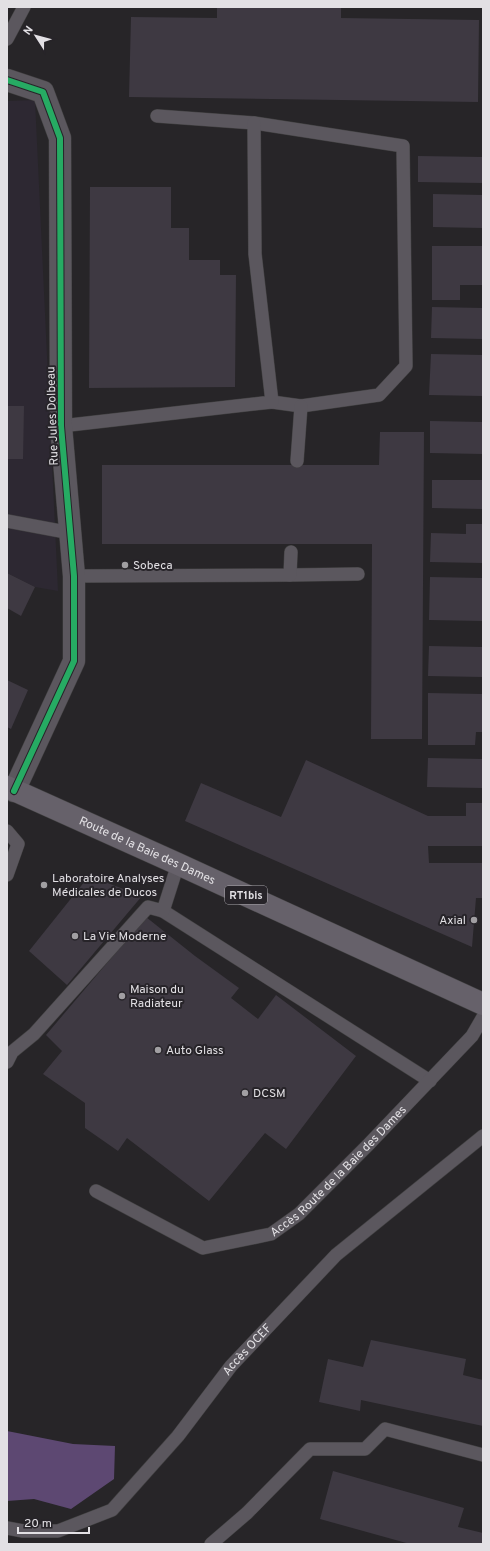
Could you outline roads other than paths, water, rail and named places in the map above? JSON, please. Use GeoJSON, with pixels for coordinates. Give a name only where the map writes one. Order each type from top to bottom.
{"type":"FeatureCollection","features":[{"type":"Feature","properties":{"kind":"main road","name":"Route de la Baie des Dames"},"geometry":{"type":"LineString","coordinates":[[10,789],[178,864],[483,1004]]}},
{"type":"Feature","properties":{"kind":"street","name":"Rue Jules Dolbeau"},"geometry":{"type":"LineString","coordinates":[[7,80],[43,92],[60,138],[61,426],[74,576],[74,661],[10,789]]}},
{"type":"Feature","properties":{"kind":"lane"},"geometry":{"type":"LineString","coordinates":[[7,40],[24,7]]}},
{"type":"Feature","properties":{"kind":"lane"},"geometry":{"type":"LineString","coordinates":[[61,426],[272,402],[301,406],[379,395],[406,366],[402,146],[254,123],[157,116]]}},
{"type":"Feature","properties":{"kind":"lane"},"geometry":{"type":"LineString","coordinates":[[254,123],[255,254],[272,402]]}},
{"type":"Feature","properties":{"kind":"lane"},"geometry":{"type":"LineString","coordinates":[[298,461],[301,406]]}},
{"type":"Feature","properties":{"kind":"lane"},"geometry":{"type":"LineString","coordinates":[[7,521],[71,533]]}},
{"type":"Feature","properties":{"kind":"lane"},"geometry":{"type":"LineString","coordinates":[[290,575],[291,552]]}},
{"type":"Feature","properties":{"kind":"lane"},"geometry":{"type":"LineString","coordinates":[[74,576],[358,574]]}},
{"type":"Feature","properties":{"kind":"lane"},"geometry":{"type":"LineString","coordinates":[[7,831],[18,844],[7,875]]}},
{"type":"Feature","properties":{"kind":"lane"},"geometry":{"type":"LineString","coordinates":[[163,911],[178,864]]}},
{"type":"Feature","properties":{"kind":"lane"},"geometry":{"type":"LineString","coordinates":[[7,1062],[12,1052],[34,1034],[148,907],[163,911],[430,1081]]}},
{"type":"Feature","properties":{"kind":"lane","name":"Accès Route de la Baie des Dames"},"geometry":{"type":"LineString","coordinates":[[96,1191],[203,1248],[271,1234],[299,1214],[430,1081],[472,1036],[483,1017]]}},
{"type":"Feature","properties":{"kind":"lane","name":"Accès OCEF"},"geometry":{"type":"LineString","coordinates":[[7,1528],[23,1531],[58,1531],[112,1510],[178,1436],[231,1366],[336,1255],[483,1136]]}},
{"type":"Feature","properties":{"kind":"lane"},"geometry":{"type":"LineString","coordinates":[[211,1544],[247,1513],[310,1449],[365,1449],[385,1429],[483,1455]]}},
{"type":"Feature","properties":{"kind":"place","name":"Sobeca"},"geometry":{"type":"Point","coordinates":[125,565]}},
{"type":"Feature","properties":{"kind":"place","name":"Laboratoire Analyses Médicales de Ducos"},"geometry":{"type":"Point","coordinates":[44,885]}},
{"type":"Feature","properties":{"kind":"place","name":"Axial"},"geometry":{"type":"Point","coordinates":[474,920]}},
{"type":"Feature","properties":{"kind":"place","name":"La Vie Moderne"},"geometry":{"type":"Point","coordinates":[75,936]}},
{"type":"Feature","properties":{"kind":"place","name":"Maison du Radiateur"},"geometry":{"type":"Point","coordinates":[122,996]}},
{"type":"Feature","properties":{"kind":"place","name":"Auto Glass"},"geometry":{"type":"Point","coordinates":[158,1050]}},
{"type":"Feature","properties":{"kind":"place","name":"DCSM"},"geometry":{"type":"Point","coordinates":[245,1093]}}]}
